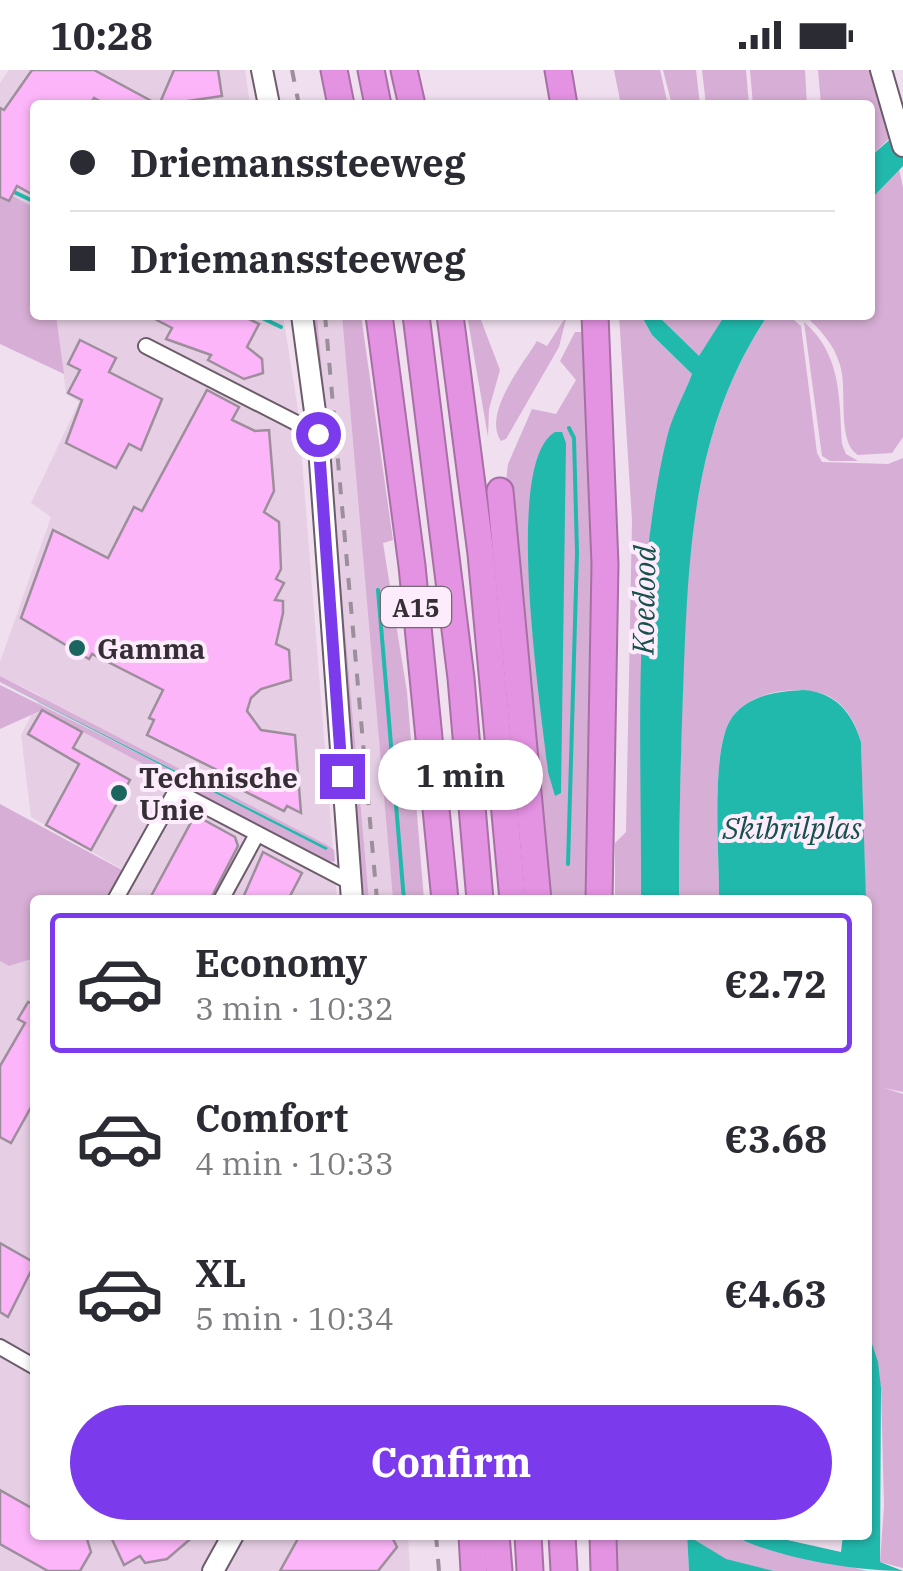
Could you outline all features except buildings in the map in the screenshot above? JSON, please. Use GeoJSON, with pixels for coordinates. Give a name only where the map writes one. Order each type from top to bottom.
{"type":"FeatureCollection","features":[{"type":"Feature","properties":{"kind":"highway"},"geometry":{"type":"LineString","coordinates":[[334,70],[340,100]]}},
{"type":"Feature","properties":{"kind":"highway"},"geometry":{"type":"LineString","coordinates":[[371,70],[377,100]]}},
{"type":"Feature","properties":{"kind":"highway"},"geometry":{"type":"LineString","coordinates":[[404,70],[411,100]]}},
{"type":"Feature","properties":{"kind":"highway"},"geometry":{"type":"LineString","coordinates":[[558,70],[563,100]]}},
{"type":"Feature","properties":{"kind":"highway","name":"A15"},"geometry":{"type":"LineString","coordinates":[[380,320],[412,566],[444,895]]}},
{"type":"Feature","properties":{"kind":"highway","name":"A15"},"geometry":{"type":"LineString","coordinates":[[417,320],[462,678],[480,895]]}},
{"type":"Feature","properties":{"kind":"highway","name":"A15"},"geometry":{"type":"LineString","coordinates":[[451,320],[480,554],[514,895]]}},
{"type":"Feature","properties":{"kind":"highway"},"geometry":{"type":"LineString","coordinates":[[595,320],[605,564],[598,895]]}},
{"type":"Feature","properties":{"kind":"highway"},"geometry":{"type":"LineString","coordinates":[[500,490],[538,895]]}},
{"type":"Feature","properties":{"kind":"highway"},"geometry":{"type":"LineString","coordinates":[[472,1540],[474,1571]]}},
{"type":"Feature","properties":{"kind":"highway"},"geometry":{"type":"LineString","coordinates":[[496,1540],[498,1571]]}},
{"type":"Feature","properties":{"kind":"highway"},"geometry":{"type":"LineString","coordinates":[[528,1540],[530,1571]]}},
{"type":"Feature","properties":{"kind":"highway"},"geometry":{"type":"LineString","coordinates":[[562,1540],[564,1571]]}},
{"type":"Feature","properties":{"kind":"highway"},"geometry":{"type":"LineString","coordinates":[[603,1540],[604,1571]]}},
{"type":"Feature","properties":{"kind":"main road"},"geometry":{"type":"LineString","coordinates":[[262,70],[268,100]]}},
{"type":"Feature","properties":{"kind":"main road"},"geometry":{"type":"LineString","coordinates":[[881,70],[903,146]]}},
{"type":"Feature","properties":{"kind":"main road"},"geometry":{"type":"LineString","coordinates":[[303,320],[318,434],[351,891]]}},
{"type":"Feature","properties":{"kind":"main road"},"geometry":{"type":"LineString","coordinates":[[197,1571],[230,1541]]}},
{"type":"Feature","properties":{"kind":"main road"},"geometry":{"type":"LineString","coordinates":[[212,1571],[230,1541]]}},
{"type":"Feature","properties":{"kind":"street"},"geometry":{"type":"LineString","coordinates":[[146,346],[318,434]]}},
{"type":"Feature","properties":{"kind":"street"},"geometry":{"type":"LineString","coordinates":[[118,895],[176,790],[351,891]]}},
{"type":"Feature","properties":{"kind":"street"},"geometry":{"type":"LineString","coordinates":[[224,895],[258,834]]}},
{"type":"Feature","properties":{"kind":"street"},"geometry":{"type":"LineString","coordinates":[[0,1347],[30,1364]]}},
{"type":"Feature","properties":{"kind":"shaded area"},"geometry":{"type":"Polygon","coordinates":[[[9,70],[245,70],[249,100],[30,100],[30,209],[0,192],[0,83],[9,70]]]}},
{"type":"Feature","properties":{"kind":"shaded area"},"geometry":{"type":"Polygon","coordinates":[[[614,70],[660,70],[667,100],[620,100],[614,70]]]}},
{"type":"Feature","properties":{"kind":"shaded area"},"geometry":{"type":"Polygon","coordinates":[[[663,70],[696,70],[699,100],[671,100],[663,70]]]}},
{"type":"Feature","properties":{"kind":"shaded area"},"geometry":{"type":"Polygon","coordinates":[[[702,70],[746,70],[749,100],[705,100],[702,70]]]}},
{"type":"Feature","properties":{"kind":"shaded area"},"geometry":{"type":"Polygon","coordinates":[[[750,70],[805,70],[807,100],[753,100],[750,70]]]}},
{"type":"Feature","properties":{"kind":"shaded area"},"geometry":{"type":"Polygon","coordinates":[[[818,70],[874,70],[891,137],[875,152],[875,100],[821,100],[818,70]]]}},
{"type":"Feature","properties":{"kind":"shaded area"},"geometry":{"type":"Polygon","coordinates":[[[899,169],[903,188],[903,437],[892,453],[858,455],[847,439],[837,357],[826,337],[809,320],[875,320],[875,195],[899,169]]]}},
{"type":"Feature","properties":{"kind":"shaded area"},"geometry":{"type":"Polygon","coordinates":[[[0,189],[30,205],[30,320],[57,320],[64,374],[0,344],[0,189]]]}},
{"type":"Feature","properties":{"kind":"shaded area"},"geometry":{"type":"Polygon","coordinates":[[[57,320],[284,320],[298,410],[337,895],[111,895],[122,869],[31,817],[21,735],[41,696],[0,676],[0,662],[51,517],[31,503],[79,402],[66,393],[57,320]]]}},
{"type":"Feature","properties":{"kind":"shaded area"},"geometry":{"type":"Polygon","coordinates":[[[308,320],[317,320],[369,895],[359,895],[308,320]]]}},
{"type":"Feature","properties":{"kind":"shaded area"},"geometry":{"type":"Polygon","coordinates":[[[317,320],[343,320],[345,336],[393,895],[369,895],[317,320]]]}},
{"type":"Feature","properties":{"kind":"shaded area"},"geometry":{"type":"Polygon","coordinates":[[[342,320],[362,320],[393,540],[383,543],[407,692],[424,895],[393,895],[342,320]]]}},
{"type":"Feature","properties":{"kind":"shaded area"},"geometry":{"type":"Polygon","coordinates":[[[468,320],[481,320],[500,370],[489,409],[488,437],[468,320]]]}},
{"type":"Feature","properties":{"kind":"shaded area"},"geometry":{"type":"Polygon","coordinates":[[[566,320],[559,347],[506,439],[501,441],[497,417],[507,389],[537,341],[547,346],[566,320]]]}},
{"type":"Feature","properties":{"kind":"shaded area"},"geometry":{"type":"Polygon","coordinates":[[[619,320],[644,320],[652,335],[692,374],[668,433],[642,712],[641,895],[615,895],[615,843],[626,832],[632,520],[619,320]]]}},
{"type":"Feature","properties":{"kind":"shaded area"},"geometry":{"type":"Polygon","coordinates":[[[662,320],[722,320],[699,357],[662,320]]]}},
{"type":"Feature","properties":{"kind":"shaded area"},"geometry":{"type":"Polygon","coordinates":[[[765,320],[794,320],[801,326],[817,453],[822,462],[888,464],[903,458],[903,1092],[884,1088],[903,1094],[903,1568],[880,1562],[884,1506],[881,1388],[872,1349],[872,895],[865,895],[861,742],[854,723],[837,702],[810,691],[778,692],[748,702],[733,716],[726,731],[718,777],[719,895],[679,895],[683,672],[693,532],[710,442],[744,356],[765,320]]]}},
{"type":"Feature","properties":{"kind":"shaded area"},"geometry":{"type":"Polygon","coordinates":[[[804,322],[832,363],[839,394],[842,444],[846,454],[858,461],[830,461],[822,456],[804,322]]]}},
{"type":"Feature","properties":{"kind":"shaded area"},"geometry":{"type":"Polygon","coordinates":[[[575,332],[584,332],[597,551],[589,895],[546,895],[505,490],[508,464],[532,409],[556,414],[576,380],[560,361],[575,332]]]}},
{"type":"Feature","properties":{"kind":"shaded area"},"geometry":{"type":"Polygon","coordinates":[[[0,676],[327,845],[334,850],[335,861],[327,862],[42,710],[0,729],[0,685],[327,847],[0,682],[0,676]]]}},
{"type":"Feature","properties":{"kind":"shaded area"},"geometry":{"type":"Polygon","coordinates":[[[0,804],[122,870],[110,895],[30,895],[30,960],[9,966],[0,961],[0,804]]]}},
{"type":"Feature","properties":{"kind":"shaded area"},"geometry":{"type":"Polygon","coordinates":[[[30,960],[30,1540],[408,1540],[410,1571],[0,1571],[0,961],[9,966],[30,960]]]}},
{"type":"Feature","properties":{"kind":"shaded area"},"geometry":{"type":"Polygon","coordinates":[[[616,1540],[687,1540],[689,1571],[617,1571],[616,1540]]]}},
{"type":"Feature","properties":{"kind":"shaded area"},"geometry":{"type":"Polygon","coordinates":[[[696,1540],[755,1543],[867,1571],[774,1571],[726,1560],[696,1540]]]}},
{"type":"Feature","properties":{"kind":"water"},"geometry":{"type":"Polygon","coordinates":[[[903,128],[903,166],[875,195],[875,153],[903,128]]]}},
{"type":"Feature","properties":{"kind":"water"},"geometry":{"type":"Polygon","coordinates":[[[644,320],[662,320],[699,356],[722,320],[765,320],[725,397],[711,439],[694,527],[684,664],[679,895],[641,895],[641,667],[648,551],[656,494],[669,429],[692,374],[652,335],[644,320]]]}},
{"type":"Feature","properties":{"kind":"water"},"geometry":{"type":"Polygon","coordinates":[[[555,432],[562,432],[566,443],[561,793],[555,796],[548,772],[534,646],[528,537],[531,490],[539,453],[555,432]]]}},
{"type":"Feature","properties":{"kind":"water"},"geometry":{"type":"Polygon","coordinates":[[[0,682],[328,848],[326,850],[0,682]]]}},
{"type":"Feature","properties":{"kind":"water","name":"Skibrilplas"},"geometry":{"type":"Polygon","coordinates":[[[803,690],[824,695],[841,706],[853,722],[861,742],[866,895],[719,895],[718,777],[726,731],[740,709],[774,693],[803,690]]]}},
{"type":"Feature","properties":{"kind":"water"},"geometry":{"type":"Polygon","coordinates":[[[872,1344],[881,1388],[880,1562],[903,1571],[815,1562],[743,1540],[787,1540],[841,1552],[842,1540],[872,1540],[872,1344]]]}},
{"type":"Feature","properties":{"kind":"water"},"geometry":{"type":"Polygon","coordinates":[[[687,1540],[695,1540],[726,1559],[774,1571],[689,1571],[687,1540]]]}},
{"type":"Feature","properties":{"kind":"waterway"},"geometry":{"type":"LineString","coordinates":[[12,191],[30,200]]}},
{"type":"Feature","properties":{"kind":"waterway"},"geometry":{"type":"LineString","coordinates":[[266,320],[281,327]]}},
{"type":"Feature","properties":{"kind":"waterway"},"geometry":{"type":"LineString","coordinates":[[568,864],[577,553],[574,438],[569,428]]}},
{"type":"Feature","properties":{"kind":"waterway"},"geometry":{"type":"LineString","coordinates":[[378,590],[404,895]]}},
{"type":"Feature","properties":{"kind":"railway"},"geometry":{"type":"LineString","coordinates":[[292,70],[298,100]]}},
{"type":"Feature","properties":{"kind":"railway"},"geometry":{"type":"LineString","coordinates":[[325,320],[377,895]]}},
{"type":"Feature","properties":{"kind":"railway"},"geometry":{"type":"LineString","coordinates":[[436,1540],[439,1571]]}},
{"type":"Feature","properties":{"kind":"place","name":"Gamma"},"geometry":{"type":"Point","coordinates":[77,648]}},
{"type":"Feature","properties":{"kind":"place","name":"Technische Unie"},"geometry":{"type":"Point","coordinates":[119,793]}},
{"type":"Feature","properties":{"kind":"route"},"geometry":{"type":"LineString","coordinates":[[318,434],[342,776]]}},
{"type":"Feature","properties":{"kind":"water label","name":"Koedood"},"geometry":{"type":"Point","coordinates":[643,600]}}]}
